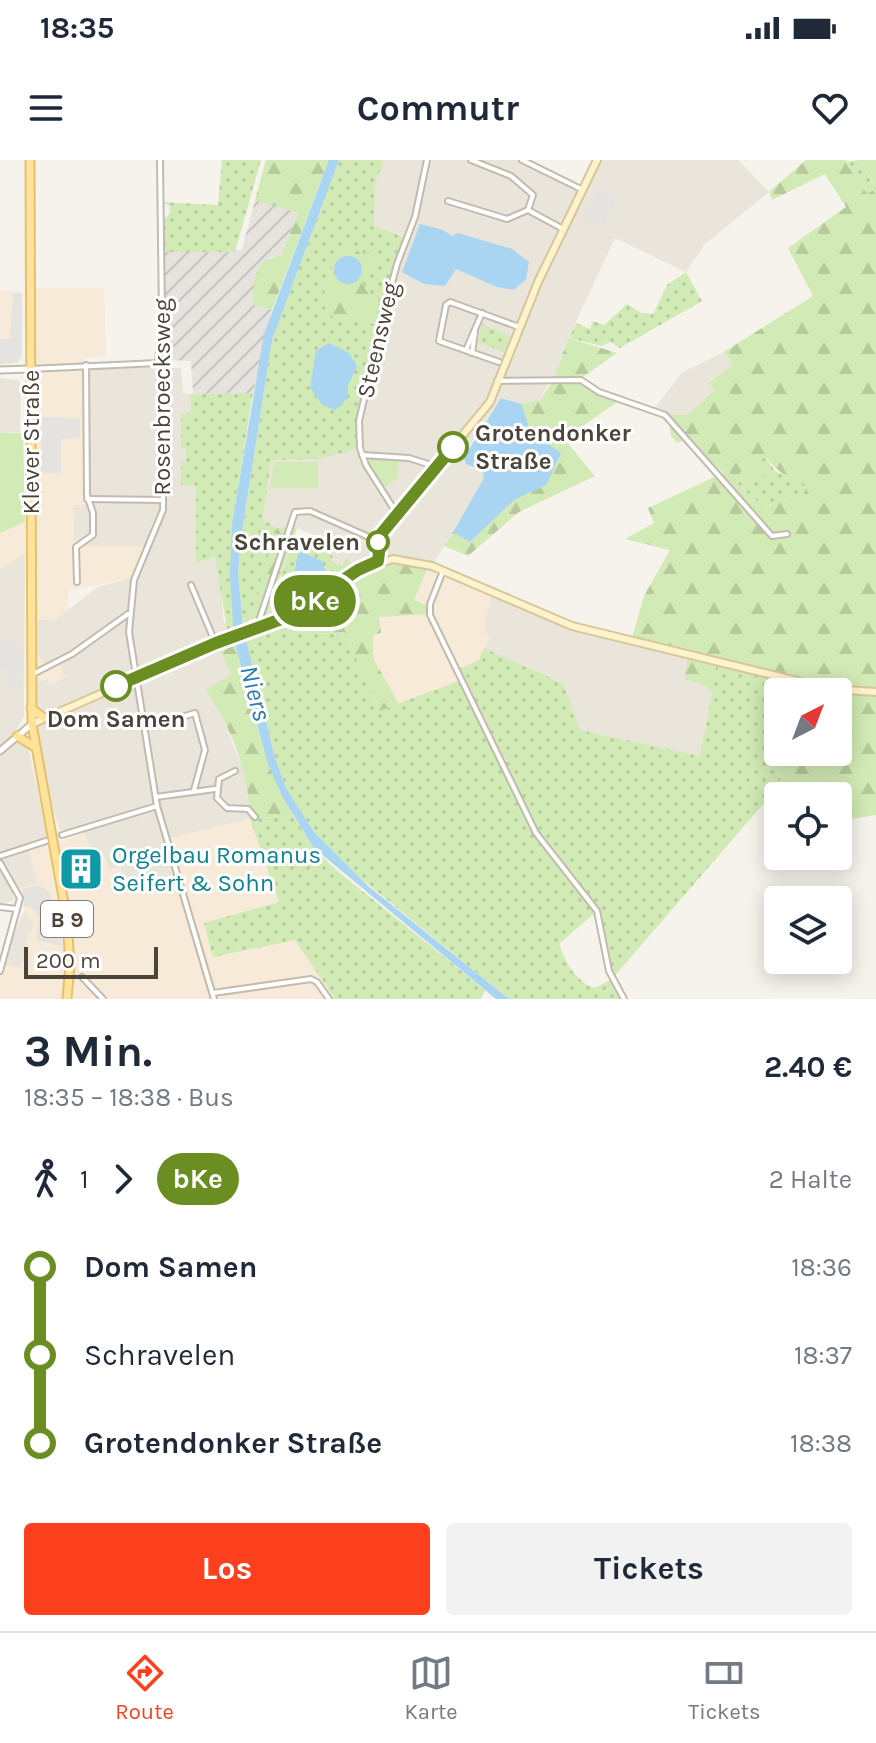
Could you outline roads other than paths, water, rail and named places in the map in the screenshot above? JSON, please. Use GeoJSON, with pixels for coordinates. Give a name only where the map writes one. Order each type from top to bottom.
{"type":"FeatureCollection","features":[{"type":"Feature","properties":{"kind":"main road","name":"Klever Straße"},"geometry":{"type":"LineString","coordinates":[[30,160],[32,724]]}},
{"type":"Feature","properties":{"kind":"main road"},"geometry":{"type":"LineString","coordinates":[[378,561],[378,541],[488,405],[519,327],[597,160]]}},
{"type":"Feature","properties":{"kind":"main road"},"geometry":{"type":"LineString","coordinates":[[32,724],[137,676],[298,612],[358,570],[378,561],[412,561],[443,571],[572,626],[830,689],[876,692]]}},
{"type":"Feature","properties":{"kind":"main road"},"geometry":{"type":"LineString","coordinates":[[31,708],[44,718]]}},
{"type":"Feature","properties":{"kind":"main road","name":"B 9"},"geometry":{"type":"LineString","coordinates":[[32,724],[67,920],[67,999]]}},
{"type":"Feature","properties":{"kind":"main road"},"geometry":{"type":"LineString","coordinates":[[17,736],[35,748]]}},
{"type":"Feature","properties":{"kind":"street","name":"Rosenbroecksweg"},"geometry":{"type":"LineString","coordinates":[[160,160],[162,319],[158,363],[163,368],[163,510],[134,580],[128,614],[157,806],[213,996]]}},
{"type":"Feature","properties":{"kind":"street","name":"Steensweg"},"geometry":{"type":"LineString","coordinates":[[398,514],[362,455],[359,421],[386,304],[415,217],[427,160]]}},
{"type":"Feature","properties":{"kind":"street"},"geometry":{"type":"LineString","coordinates":[[448,201],[507,219],[528,210],[533,195],[525,186],[499,170],[471,160]]}},
{"type":"Feature","properties":{"kind":"street"},"geometry":{"type":"LineString","coordinates":[[522,160],[583,190]]}},
{"type":"Feature","properties":{"kind":"street"},"geometry":{"type":"LineString","coordinates":[[528,210],[563,229]]}},
{"type":"Feature","properties":{"kind":"street"},"geometry":{"type":"LineString","coordinates":[[499,362],[438,340],[446,305],[450,302],[519,327]]}},
{"type":"Feature","properties":{"kind":"street"},"geometry":{"type":"LineString","coordinates":[[468,352],[482,313]]}},
{"type":"Feature","properties":{"kind":"street"},"geometry":{"type":"LineString","coordinates":[[0,370],[158,363]]}},
{"type":"Feature","properties":{"kind":"street"},"geometry":{"type":"LineString","coordinates":[[77,582],[76,547],[93,535],[93,513],[87,499],[86,365]]}},
{"type":"Feature","properties":{"kind":"street"},"geometry":{"type":"LineString","coordinates":[[497,381],[581,380],[599,392],[665,415],[772,536],[787,534]]}},
{"type":"Feature","properties":{"kind":"street"},"geometry":{"type":"LineString","coordinates":[[362,455],[409,458],[437,467]]}},
{"type":"Feature","properties":{"kind":"street"},"geometry":{"type":"LineString","coordinates":[[87,499],[163,500]]}},
{"type":"Feature","properties":{"kind":"street"},"geometry":{"type":"LineString","coordinates":[[253,630],[295,512],[310,511],[378,541]]}},
{"type":"Feature","properties":{"kind":"street"},"geometry":{"type":"LineString","coordinates":[[443,571],[430,615],[530,823],[597,911],[609,971],[624,999]]}},
{"type":"Feature","properties":{"kind":"street"},"geometry":{"type":"LineString","coordinates":[[191,585],[216,643]]}},
{"type":"Feature","properties":{"kind":"street"},"geometry":{"type":"LineString","coordinates":[[30,674],[72,654],[128,614]]}},
{"type":"Feature","properties":{"kind":"street"},"geometry":{"type":"LineString","coordinates":[[185,716],[195,713],[205,750],[194,790]]}},
{"type":"Feature","properties":{"kind":"street"},"geometry":{"type":"LineString","coordinates":[[0,751],[32,724]]}},
{"type":"Feature","properties":{"kind":"street"},"geometry":{"type":"LineString","coordinates":[[215,789],[223,776],[235,771]]}},
{"type":"Feature","properties":{"kind":"street"},"geometry":{"type":"LineString","coordinates":[[156,797],[215,789]]}},
{"type":"Feature","properties":{"kind":"street"},"geometry":{"type":"LineString","coordinates":[[215,789],[223,806],[248,809],[255,817]]}},
{"type":"Feature","properties":{"kind":"street"},"geometry":{"type":"LineString","coordinates":[[62,835],[157,806]]}},
{"type":"Feature","properties":{"kind":"street"},"geometry":{"type":"LineString","coordinates":[[0,856],[46,841]]}},
{"type":"Feature","properties":{"kind":"street"},"geometry":{"type":"LineString","coordinates":[[0,863],[19,895],[0,971]]}},
{"type":"Feature","properties":{"kind":"street"},"geometry":{"type":"LineString","coordinates":[[0,907],[17,909]]}},
{"type":"Feature","properties":{"kind":"street"},"geometry":{"type":"LineString","coordinates":[[82,977],[103,999]]}},
{"type":"Feature","properties":{"kind":"street"},"geometry":{"type":"LineString","coordinates":[[213,996],[311,979],[317,982],[329,999]]}},
{"type":"Feature","properties":{"kind":"water","name":"Niers"},"geometry":{"type":"Polygon","coordinates":[[[329,160],[339,160],[272,340],[241,538],[238,572],[243,627],[275,758],[286,788],[314,832],[368,886],[509,999],[496,999],[313,847],[282,796],[268,764],[234,640],[230,575],[232,524],[264,334],[329,160]]]}},
{"type":"Feature","properties":{"kind":"water"},"geometry":{"type":"Polygon","coordinates":[[[420,224],[443,230],[452,236],[458,233],[512,249],[529,262],[526,279],[514,290],[497,287],[456,269],[445,286],[424,284],[402,272],[420,224]]]}},
{"type":"Feature","properties":{"kind":"water"},"geometry":{"type":"Polygon","coordinates":[[[348,256],[358,260],[362,270],[358,280],[348,284],[338,280],[334,270],[338,260],[348,256]]]}},
{"type":"Feature","properties":{"kind":"water"},"geometry":{"type":"Polygon","coordinates":[[[329,343],[349,353],[357,366],[348,385],[348,398],[335,410],[322,405],[310,387],[316,351],[329,343]]]}},
{"type":"Feature","properties":{"kind":"water"},"geometry":{"type":"Polygon","coordinates":[[[501,398],[521,404],[531,433],[561,453],[546,485],[514,500],[470,542],[453,532],[484,478],[483,472],[466,464],[464,457],[501,398]]]}},
{"type":"Feature","properties":{"kind":"water"},"geometry":{"type":"Polygon","coordinates":[[[299,551],[322,561],[326,573],[288,598],[299,551]]]}},
{"type":"Feature","properties":{"kind":"water"},"geometry":{"type":"Polygon","coordinates":[[[358,593],[362,594],[351,612],[324,619],[331,607],[358,593]]]}},
{"type":"Feature","properties":{"kind":"place","name":"Grotendonker Straße"},"geometry":{"type":"Point","coordinates":[453,447]}},
{"type":"Feature","properties":{"kind":"place","name":"Schravelen"},"geometry":{"type":"Point","coordinates":[378,542]}},
{"type":"Feature","properties":{"kind":"place","name":"Dom Samen"},"geometry":{"type":"Point","coordinates":[116,686]}},
{"type":"Feature","properties":{"kind":"place","name":"Orgelbau Romanus Seifert & Sohn"},"geometry":{"type":"Point","coordinates":[81,869]}}]}
